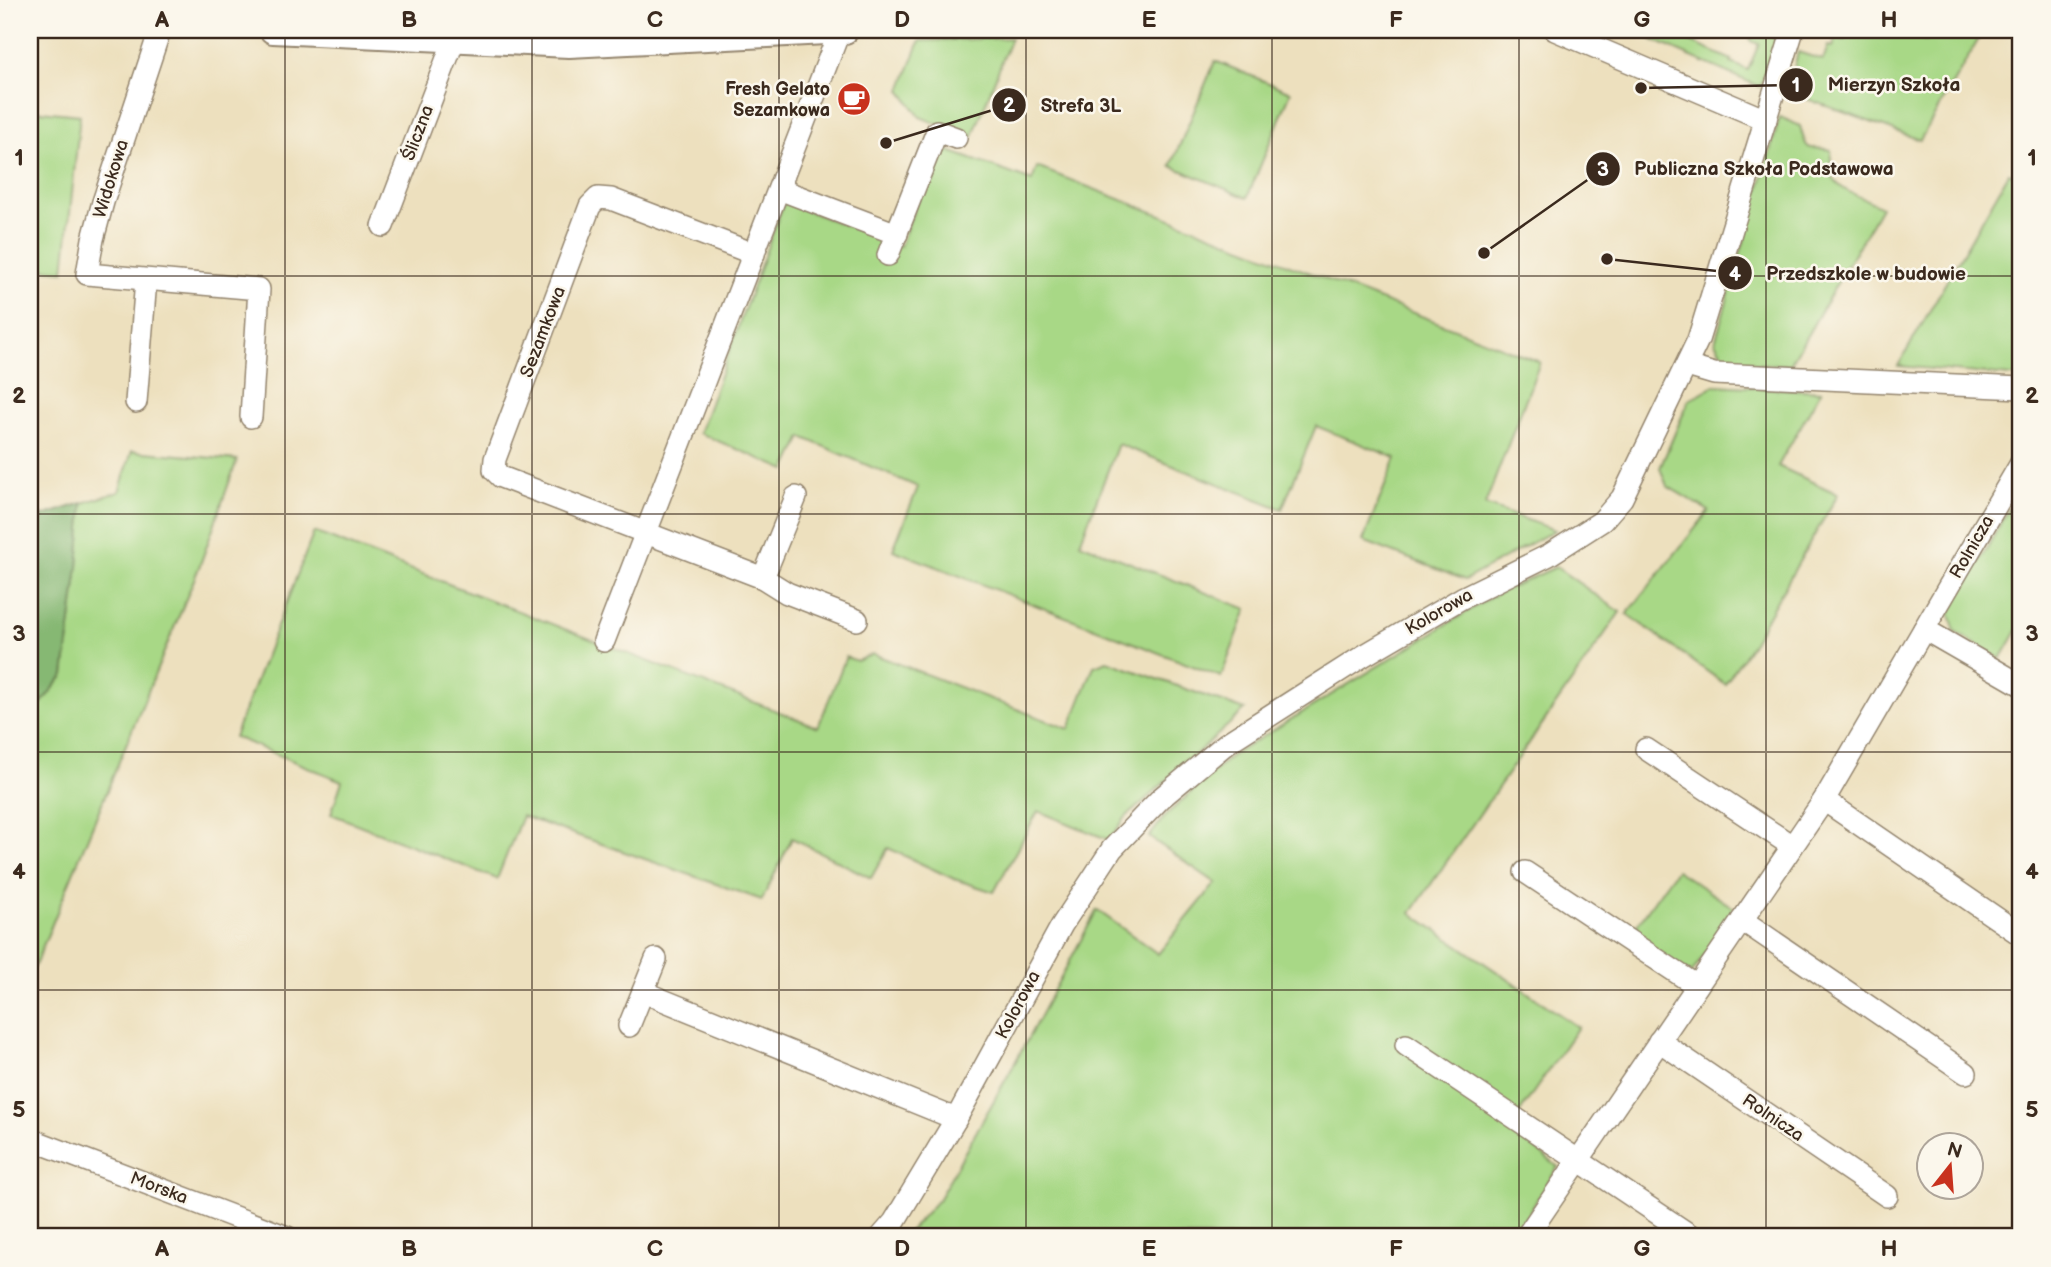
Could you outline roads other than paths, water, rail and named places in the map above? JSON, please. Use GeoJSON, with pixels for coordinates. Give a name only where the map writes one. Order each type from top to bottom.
{"type":"FeatureCollection","features":[{"type":"Feature","properties":{"kind":"street","name":"Widokowa"},"geometry":{"type":"LineString","coordinates":[[160,30],[103,202],[87,274],[259,289],[251,417]]}},
{"type":"Feature","properties":{"kind":"street"},"geometry":{"type":"LineString","coordinates":[[273,30],[401,33],[454,40],[597,44],[845,30]]}},
{"type":"Feature","properties":{"kind":"street"},"geometry":{"type":"LineString","coordinates":[[604,641],[836,40],[835,30]]}},
{"type":"Feature","properties":{"kind":"street"},"geometry":{"type":"LineString","coordinates":[[1555,30],[1766,120]]}},
{"type":"Feature","properties":{"kind":"street","name":"Kolorowa"},"geometry":{"type":"LineString","coordinates":[[881,1237],[894,1222],[956,1119],[1062,925],[1112,849],[1161,798],[1227,743],[1363,656],[1462,598],[1549,555],[1602,521],[1622,498],[1698,340],[1793,30]]}},
{"type":"Feature","properties":{"kind":"street","name":"Śliczna"},"geometry":{"type":"LineString","coordinates":[[383,226],[454,40]]}},
{"type":"Feature","properties":{"kind":"street"},"geometry":{"type":"LineString","coordinates":[[888,255],[937,131],[956,138]]}},
{"type":"Feature","properties":{"kind":"street"},"geometry":{"type":"LineString","coordinates":[[779,189],[897,234]]}},
{"type":"Feature","properties":{"kind":"street","name":"Sezamkowa"},"geometry":{"type":"LineString","coordinates":[[754,254],[611,199],[598,198],[590,206],[585,219],[495,459],[494,470],[500,477],[763,578],[788,593],[858,620]]}},
{"type":"Feature","properties":{"kind":"street"},"geometry":{"type":"LineString","coordinates":[[136,402],[146,280]]}},
{"type":"Feature","properties":{"kind":"street"},"geometry":{"type":"LineString","coordinates":[[1687,366],[1714,374],[2021,387]]}},
{"type":"Feature","properties":{"kind":"street","name":"Rolnicza"},"geometry":{"type":"LineString","coordinates":[[1526,1237],[1824,800],[2021,465]]}},
{"type":"Feature","properties":{"kind":"street"},"geometry":{"type":"LineString","coordinates":[[763,578],[796,497]]}},
{"type":"Feature","properties":{"kind":"street"},"geometry":{"type":"LineString","coordinates":[[1924,629],[2021,685]]}},
{"type":"Feature","properties":{"kind":"street"},"geometry":{"type":"LineString","coordinates":[[1646,749],[1793,846]]}},
{"type":"Feature","properties":{"kind":"street"},"geometry":{"type":"LineString","coordinates":[[1824,800],[2021,935]]}},
{"type":"Feature","properties":{"kind":"street"},"geometry":{"type":"LineString","coordinates":[[1525,872],[1697,986]]}},
{"type":"Feature","properties":{"kind":"street"},"geometry":{"type":"LineString","coordinates":[[1742,920],[1966,1073]]}},
{"type":"Feature","properties":{"kind":"street"},"geometry":{"type":"LineString","coordinates":[[629,1026],[656,960]]}},
{"type":"Feature","properties":{"kind":"street"},"geometry":{"type":"LineString","coordinates":[[643,992],[956,1119]]}},
{"type":"Feature","properties":{"kind":"street","name":"Rolnicza"},"geometry":{"type":"LineString","coordinates":[[1659,1041],[1887,1196]]}},
{"type":"Feature","properties":{"kind":"street"},"geometry":{"type":"LineString","coordinates":[[1406,1045],[1693,1237]]}},
{"type":"Feature","properties":{"kind":"street","name":"Morska"},"geometry":{"type":"LineString","coordinates":[[30,1139],[288,1237]]}},
{"type":"Feature","properties":{"kind":"place","name":"Mierzyn Szkoła"},"geometry":{"type":"Point","coordinates":[1641,88]}},
{"type":"Feature","properties":{"kind":"place","name":"Fresh Gelato Sezamkowa"},"geometry":{"type":"Point","coordinates":[854,99]}},
{"type":"Feature","properties":{"kind":"place","name":"Strefa 3L"},"geometry":{"type":"Point","coordinates":[886,143]}},
{"type":"Feature","properties":{"kind":"place","name":"Publiczna Szkoła Podstawowa"},"geometry":{"type":"Point","coordinates":[1484,253]}},
{"type":"Feature","properties":{"kind":"place","name":"Przedszkole w budowie"},"geometry":{"type":"Point","coordinates":[1607,259]}}]}
